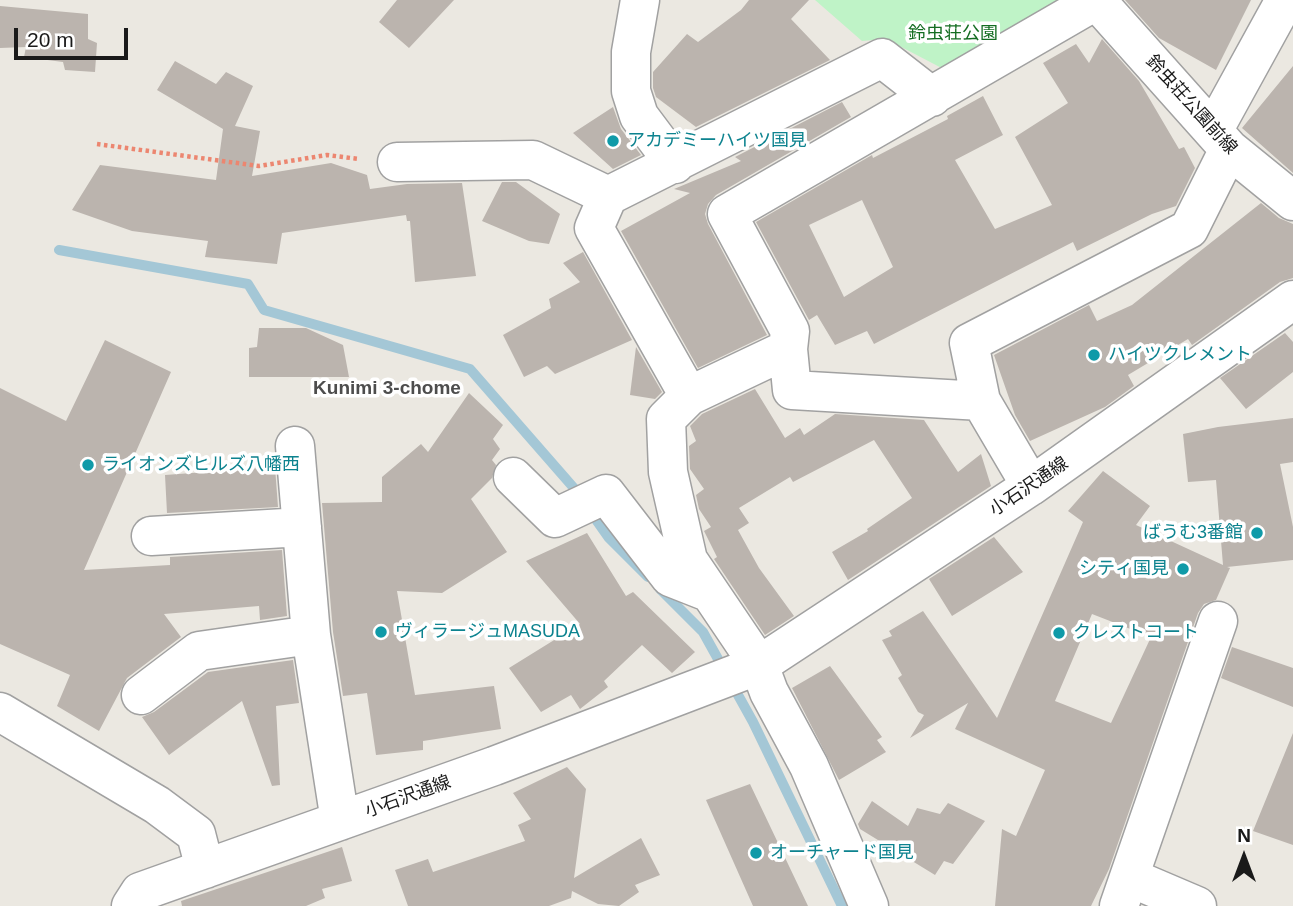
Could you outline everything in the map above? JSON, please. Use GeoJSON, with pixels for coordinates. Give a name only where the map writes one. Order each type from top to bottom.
{"type":"FeatureCollection","features":[{"type":"Feature","properties":{"kind":"street"},"geometry":{"type":"LineString","coordinates":[[640,0],[631,52],[631,90],[639,116],[675,164]]}},
{"type":"Feature","properties":{"kind":"street"},"geometry":{"type":"LineString","coordinates":[[981,401],[792,390],[788,349],[790,331],[727,214],[1096,0]]}},
{"type":"Feature","properties":{"kind":"street","name":"鈴虫荘公園前線"},"geometry":{"type":"LineString","coordinates":[[1096,0],[1221,140],[1293,201]]}},
{"type":"Feature","properties":{"kind":"street"},"geometry":{"type":"LineString","coordinates":[[1031,486],[981,401],[969,343],[1188,229],[1221,140],[1285,0]]}},
{"type":"Feature","properties":{"kind":"street"},"geometry":{"type":"LineString","coordinates":[[689,396],[594,228],[608,196],[882,58],[932,97]]}},
{"type":"Feature","properties":{"kind":"street"},"geometry":{"type":"LineString","coordinates":[[397,162],[533,160],[608,196]]}},
{"type":"Feature","properties":{"kind":"street","name":"小石沢通線"},"geometry":{"type":"LineString","coordinates":[[131,906],[140,892],[494,766],[759,665],[1031,486],[1293,300]]}},
{"type":"Feature","properties":{"kind":"street"},"geometry":{"type":"LineString","coordinates":[[788,349],[689,396],[666,419],[668,472],[688,560],[759,665],[769,692],[809,766],[870,906]]}},
{"type":"Feature","properties":{"kind":"street"},"geometry":{"type":"LineString","coordinates":[[295,446],[311,635],[340,821]]}},
{"type":"Feature","properties":{"kind":"street"},"geometry":{"type":"LineString","coordinates":[[513,477],[555,517],[606,494],[670,578],[710,593]]}},
{"type":"Feature","properties":{"kind":"street"},"geometry":{"type":"LineString","coordinates":[[151,536],[302,527]]}},
{"type":"Feature","properties":{"kind":"street"},"geometry":{"type":"LineString","coordinates":[[1197,906],[1124,892],[1218,621]]}},
{"type":"Feature","properties":{"kind":"street"},"geometry":{"type":"LineString","coordinates":[[141,695],[198,651],[311,635]]}},
{"type":"Feature","properties":{"kind":"street"},"geometry":{"type":"LineString","coordinates":[[0,712],[157,805],[186,827],[195,834],[205,869]]}},
{"type":"Feature","properties":{"kind":"path"},"geometry":{"type":"LineString","coordinates":[[97,144],[259,166],[327,155],[397,162]]}},
{"type":"Feature","properties":{"kind":"green space","name":"鈴虫荘公園"},"geometry":{"type":"Polygon","coordinates":[[[815,0],[1062,0],[955,75],[886,39],[862,41],[815,0]]]}},
{"type":"Feature","properties":{"kind":"building"},"geometry":{"type":"Polygon","coordinates":[[[397,0],[454,0],[409,48],[379,22],[397,0]]]}},
{"type":"Feature","properties":{"kind":"building"},"geometry":{"type":"Polygon","coordinates":[[[749,0],[809,0],[791,19],[830,60],[696,127],[656,97],[653,72],[687,34],[698,42],[741,10],[749,0]]]}},
{"type":"Feature","properties":{"kind":"building"},"geometry":{"type":"Polygon","coordinates":[[[1125,0],[1251,0],[1216,70],[1159,38],[1125,0]]]}},
{"type":"Feature","properties":{"kind":"building"},"geometry":{"type":"Polygon","coordinates":[[[0,6],[88,14],[88,39],[97,43],[95,72],[65,70],[63,62],[24,57],[26,47],[0,48],[0,6]]]}},
{"type":"Feature","properties":{"kind":"building"},"geometry":{"type":"Polygon","coordinates":[[[1102,39],[1139,81],[1179,149],[1184,147],[1195,168],[1176,206],[1152,214],[1077,251],[1073,242],[874,344],[867,331],[835,345],[817,315],[809,320],[756,222],[872,155],[873,158],[948,119],[947,116],[983,96],[1003,135],[955,160],[995,229],[1052,205],[1015,137],[1068,103],[1043,63],[1076,44],[1089,63],[1102,39]],[[862,200],[809,225],[844,297],[893,267],[862,200]]]}},
{"type":"Feature","properties":{"kind":"building"},"geometry":{"type":"Polygon","coordinates":[[[175,61],[216,84],[226,72],[253,86],[235,126],[260,131],[252,176],[331,163],[367,175],[370,189],[407,184],[462,183],[476,276],[415,282],[410,221],[407,221],[406,215],[282,233],[277,264],[205,257],[208,241],[132,231],[72,210],[100,165],[216,180],[223,129],[157,90],[175,61]]]}},
{"type":"Feature","properties":{"kind":"building"},"geometry":{"type":"Polygon","coordinates":[[[1293,66],[1293,173],[1242,128],[1293,66]]]}},
{"type":"Feature","properties":{"kind":"building"},"geometry":{"type":"Polygon","coordinates":[[[842,102],[851,117],[716,195],[708,204],[705,214],[708,224],[767,335],[698,368],[621,231],[690,193],[674,189],[741,161],[735,157],[842,102]]]}},
{"type":"Feature","properties":{"kind":"building","name":"アカデミーハイツ国見"},"geometry":{"type":"Polygon","coordinates":[[[613,107],[621,129],[641,155],[613,169],[573,133],[613,107]]]}},
{"type":"Feature","properties":{"kind":"building"},"geometry":{"type":"Polygon","coordinates":[[[502,182],[516,182],[560,214],[549,244],[529,241],[482,221],[502,182]]]}},
{"type":"Feature","properties":{"kind":"building"},"geometry":{"type":"Polygon","coordinates":[[[1261,203],[1279,218],[1293,224],[1293,278],[1280,282],[1192,345],[1188,339],[1128,375],[1134,386],[1105,407],[1030,441],[1015,415],[994,355],[1089,305],[1097,321],[1132,305],[1261,203]]]}},
{"type":"Feature","properties":{"kind":"building"},"geometry":{"type":"Polygon","coordinates":[[[583,252],[632,340],[555,374],[547,366],[524,377],[503,335],[551,308],[549,299],[580,282],[563,263],[583,252]]]}},
{"type":"Feature","properties":{"kind":"building"},"geometry":{"type":"Polygon","coordinates":[[[259,328],[306,328],[343,345],[349,377],[249,377],[249,348],[257,347],[259,328]]]}},
{"type":"Feature","properties":{"kind":"building"},"geometry":{"type":"Polygon","coordinates":[[[1285,333],[1293,342],[1293,372],[1246,409],[1220,378],[1285,333]]]}},
{"type":"Feature","properties":{"kind":"building"},"geometry":{"type":"Polygon","coordinates":[[[105,340],[171,372],[84,570],[170,565],[170,557],[282,550],[287,616],[260,620],[259,606],[164,614],[181,637],[127,678],[99,731],[57,706],[70,675],[0,644],[0,388],[66,421],[105,340]]]}},
{"type":"Feature","properties":{"kind":"building"},"geometry":{"type":"Polygon","coordinates":[[[636,347],[662,392],[655,399],[630,395],[636,347]]]}},
{"type":"Feature","properties":{"kind":"building"},"geometry":{"type":"Polygon","coordinates":[[[755,389],[785,438],[800,428],[804,435],[835,414],[924,420],[958,472],[981,454],[991,486],[848,580],[832,552],[868,531],[867,529],[912,498],[874,440],[793,482],[790,477],[739,508],[749,523],[738,530],[759,568],[794,616],[765,635],[714,559],[717,557],[704,531],[711,527],[699,509],[696,495],[704,489],[690,469],[689,446],[696,441],[690,426],[702,414],[755,389]]]}},
{"type":"Feature","properties":{"kind":"building"},"geometry":{"type":"Polygon","coordinates":[[[469,393],[503,425],[493,439],[500,449],[492,460],[496,465],[492,478],[471,499],[507,552],[442,593],[397,591],[415,695],[494,686],[501,729],[423,741],[423,750],[376,755],[367,693],[343,696],[333,632],[322,503],[382,502],[382,477],[421,444],[428,452],[469,393]]]}},
{"type":"Feature","properties":{"kind":"building"},"geometry":{"type":"Polygon","coordinates":[[[1293,418],[1293,462],[1280,464],[1293,527],[1293,560],[1227,567],[1230,568],[1216,600],[1204,604],[1198,613],[1109,869],[1091,906],[995,906],[1002,829],[1016,836],[1045,770],[955,729],[968,703],[910,738],[924,715],[918,712],[898,678],[902,675],[882,640],[892,636],[889,631],[923,611],[997,718],[1083,522],[1068,511],[1103,471],[1150,506],[1136,525],[1223,565],[1216,480],[1188,482],[1183,434],[1293,418]],[[1092,614],[1055,701],[1111,723],[1151,637],[1092,614]]]}},
{"type":"Feature","properties":{"kind":"building"},"geometry":{"type":"Polygon","coordinates":[[[275,467],[278,507],[167,513],[165,475],[275,467]]]}},
{"type":"Feature","properties":{"kind":"building"},"geometry":{"type":"Polygon","coordinates":[[[587,533],[626,596],[633,592],[695,652],[672,673],[642,645],[604,681],[608,687],[580,709],[571,695],[541,712],[509,668],[580,624],[526,561],[587,533]]]}},
{"type":"Feature","properties":{"kind":"building"},"geometry":{"type":"Polygon","coordinates":[[[994,537],[1023,572],[952,616],[929,579],[994,537]]]}},
{"type":"Feature","properties":{"kind":"building"},"geometry":{"type":"Polygon","coordinates":[[[1232,647],[1293,668],[1293,707],[1221,678],[1232,647]]]}},
{"type":"Feature","properties":{"kind":"building"},"geometry":{"type":"Polygon","coordinates":[[[293,660],[299,703],[276,706],[280,785],[272,786],[242,701],[169,755],[142,717],[154,712],[208,672],[293,660]]]}},
{"type":"Feature","properties":{"kind":"building"},"geometry":{"type":"Polygon","coordinates":[[[830,666],[882,737],[877,740],[886,752],[839,780],[792,688],[830,666]]]}},
{"type":"Feature","properties":{"kind":"building"},"geometry":{"type":"Polygon","coordinates":[[[1293,733],[1293,845],[1253,831],[1293,733]]]}},
{"type":"Feature","properties":{"kind":"building"},"geometry":{"type":"Polygon","coordinates":[[[567,767],[586,789],[574,878],[641,838],[660,875],[635,885],[639,892],[619,906],[598,904],[572,891],[571,898],[549,906],[408,906],[395,870],[428,859],[433,872],[525,841],[518,825],[531,819],[513,793],[567,767]]]}},
{"type":"Feature","properties":{"kind":"building","name":"オーチャード国見"},"geometry":{"type":"Polygon","coordinates":[[[750,784],[808,906],[753,906],[706,800],[750,784]]]}},
{"type":"Feature","properties":{"kind":"building"},"geometry":{"type":"Polygon","coordinates":[[[872,801],[908,826],[917,808],[940,814],[948,803],[985,821],[953,864],[944,861],[935,875],[860,829],[858,824],[872,801]]]}},
{"type":"Feature","properties":{"kind":"building"},"geometry":{"type":"Polygon","coordinates":[[[342,847],[352,881],[322,889],[325,898],[306,906],[182,906],[181,901],[342,847]]]}},
{"type":"Feature","properties":{"kind":"waterway"},"geometry":{"type":"LineString","coordinates":[[59,250],[248,284],[264,310],[470,369],[573,487],[609,538],[648,577]]}},
{"type":"Feature","properties":{"kind":"waterway"},"geometry":{"type":"LineString","coordinates":[[660,589],[703,632],[753,722],[842,906]]}},
{"type":"Feature","properties":{"kind":"place","name":"アカデミーハイツ国見"},"geometry":{"type":"Point","coordinates":[613,141]}},
{"type":"Feature","properties":{"kind":"place","name":"ハイツクレメント"},"geometry":{"type":"Point","coordinates":[1094,355]}},
{"type":"Feature","properties":{"kind":"place","name":"ライオンズヒルズ八幡西"},"geometry":{"type":"Point","coordinates":[88,465]}},
{"type":"Feature","properties":{"kind":"place","name":"ばうむ3番館"},"geometry":{"type":"Point","coordinates":[1257,533]}},
{"type":"Feature","properties":{"kind":"place","name":"シティ国見"},"geometry":{"type":"Point","coordinates":[1183,569]}},
{"type":"Feature","properties":{"kind":"place","name":"ヴィラージュMASUDA"},"geometry":{"type":"Point","coordinates":[381,632]}},
{"type":"Feature","properties":{"kind":"place","name":"クレストコート"},"geometry":{"type":"Point","coordinates":[1059,633]}},
{"type":"Feature","properties":{"kind":"place","name":"オーチャード国見"},"geometry":{"type":"Point","coordinates":[756,853]}},
{"type":"Feature","properties":{"kind":"district","name":"Kunimi 3-chome"},"geometry":{"type":"Point","coordinates":[387,389]}}]}
